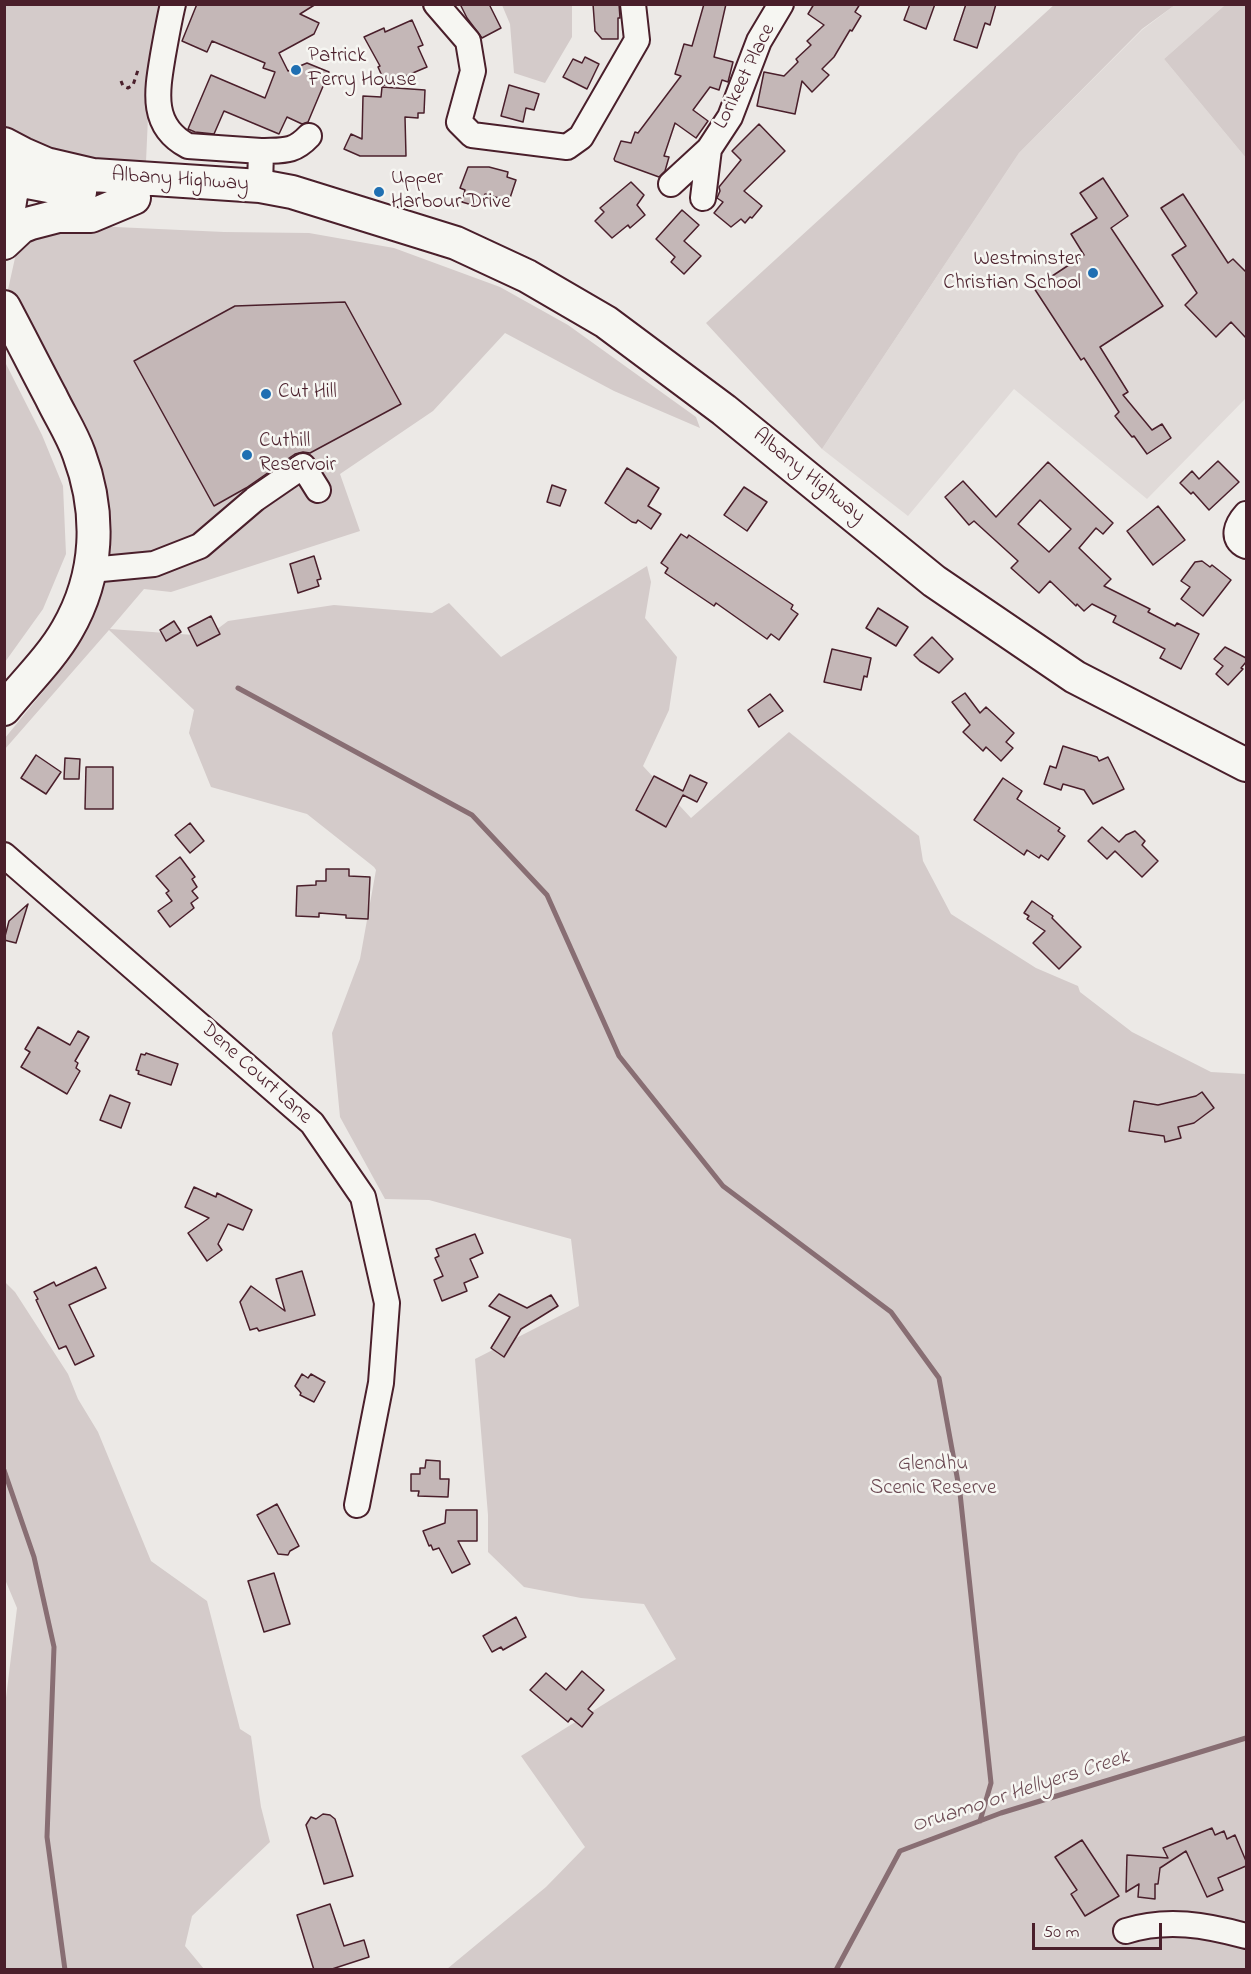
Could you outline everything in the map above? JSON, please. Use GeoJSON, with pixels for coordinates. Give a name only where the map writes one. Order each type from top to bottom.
{"type":"FeatureCollection","features":[{"type":"Feature","properties":{"kind":"main road","name":"Albany Highway"},"geometry":{"type":"LineString","coordinates":[[4,144],[46,164],[93,174],[260,186],[311,197],[456,243],[527,276],[606,322],[724,410],[944,587],[1075,677],[1246,765]]}},
{"type":"Feature","properties":{"kind":"main road","name":"Albany Highway"},"geometry":{"type":"LineString","coordinates":[[10,177],[87,193],[134,198],[358,212]]}},
{"type":"Feature","properties":{"kind":"main road"},"geometry":{"type":"LineString","coordinates":[[4,241],[11,195],[10,177]]}},
{"type":"Feature","properties":{"kind":"main road"},"geometry":{"type":"LineString","coordinates":[[4,241],[21,227],[31,223],[58,216],[91,216],[134,198]]}},
{"type":"Feature","properties":{"kind":"main road"},"geometry":{"type":"LineString","coordinates":[[4,307],[82,462],[91,494],[94,535],[91,570],[82,600],[66,632],[4,709]]}},
{"type":"Feature","properties":{"kind":"street"},"geometry":{"type":"LineString","coordinates":[[172,4],[158,89],[161,117],[167,129],[177,140],[188,146],[261,151],[288,150],[300,146],[309,136]]}},
{"type":"Feature","properties":{"kind":"street"},"geometry":{"type":"LineString","coordinates":[[436,4],[468,41],[473,71],[459,122],[472,135],[567,147],[581,137],[637,40],[633,4]]}},
{"type":"Feature","properties":{"kind":"street","name":"Lorikeet Place"},"geometry":{"type":"LineString","coordinates":[[672,184],[709,149],[730,117],[759,41],[781,4]]}},
{"type":"Feature","properties":{"kind":"street","name":"Lorikeet Place"},"geometry":{"type":"LineString","coordinates":[[703,198],[709,149]]}},
{"type":"Feature","properties":{"kind":"street"},"geometry":{"type":"LineString","coordinates":[[260,186],[261,151]]}},
{"type":"Feature","properties":{"kind":"street"},"geometry":{"type":"LineString","coordinates":[[91,570],[154,564],[200,546],[255,499],[303,466],[318,490]]}},
{"type":"Feature","properties":{"kind":"street"},"geometry":{"type":"LineString","coordinates":[[1246,514],[1238,525],[1236,535],[1239,542],[1246,546]]}},
{"type":"Feature","properties":{"kind":"street","name":"Dene Court Lane"},"geometry":{"type":"LineString","coordinates":[[4,855],[312,1123],[363,1197],[387,1303],[381,1383],[357,1505]]}},
{"type":"Feature","properties":{"kind":"street"},"geometry":{"type":"LineString","coordinates":[[1126,1931],[1154,1923],[1172,1923],[1208,1927],[1246,1936]]}},
{"type":"Feature","properties":{"kind":"shaded area","name":"Westminster Christian School"},"geometry":{"type":"Polygon","coordinates":[[[1175,5],[1225,5],[1164,59],[1246,158],[1246,398],[1147,499],[1014,389],[908,516],[822,449],[1019,153],[1142,30],[1175,5]]]}},
{"type":"Feature","properties":{"kind":"green space"},"geometry":{"type":"Polygon","coordinates":[[[1055,4],[1175,5],[1142,29],[1019,153],[822,449],[706,323],[1055,4]]]}},
{"type":"Feature","properties":{"kind":"green space"},"geometry":{"type":"Polygon","coordinates":[[[4,5],[165,5],[149,94],[146,162],[73,160],[22,140],[5,128],[4,5]]]}},
{"type":"Feature","properties":{"kind":"green space"},"geometry":{"type":"Polygon","coordinates":[[[502,5],[572,5],[572,37],[545,83],[514,73],[510,24],[502,5]]]}},
{"type":"Feature","properties":{"kind":"green space"},"geometry":{"type":"Polygon","coordinates":[[[1225,5],[1246,5],[1246,158],[1164,59],[1225,5]]]}},
{"type":"Feature","properties":{"kind":"green space","name":"Glendhu Scenic Reserve"},"geometry":{"type":"Polygon","coordinates":[[[72,225],[224,232],[309,233],[394,248],[500,287],[568,325],[696,417],[700,428],[614,391],[505,333],[433,411],[340,474],[360,531],[171,592],[144,589],[110,629],[208,636],[228,621],[334,605],[432,613],[449,603],[501,657],[647,566],[651,582],[645,618],[677,657],[669,710],[643,766],[691,818],[789,732],[919,836],[923,861],[951,914],[1036,968],[1078,986],[1080,992],[1132,1032],[1211,1072],[1246,1074],[1246,1969],[447,1969],[546,1887],[585,1847],[521,1756],[676,1659],[644,1604],[581,1598],[524,1587],[488,1552],[488,1515],[475,1359],[579,1306],[571,1239],[429,1200],[385,1199],[340,1117],[332,1033],[360,959],[376,870],[374,867],[307,814],[211,787],[189,733],[194,710],[109,630],[5,749],[5,738],[68,661],[101,593],[104,529],[7,294],[19,240],[72,225]]]}},
{"type":"Feature","properties":{"kind":"green space"},"geometry":{"type":"Polygon","coordinates":[[[5,362],[42,435],[63,486],[66,554],[43,609],[5,662],[5,362]]]}},
{"type":"Feature","properties":{"kind":"green space"},"geometry":{"type":"Polygon","coordinates":[[[5,1282],[15,1292],[68,1374],[78,1399],[98,1432],[151,1561],[207,1601],[240,1729],[251,1736],[261,1807],[270,1842],[192,1916],[185,1946],[204,1969],[5,1969],[4,1714],[17,1608],[4,1577],[5,1282]]]}},
{"type":"Feature","properties":{"kind":"building","name":"Patrick Ferry House"},"geometry":{"type":"Polygon","coordinates":[[[197,4],[316,4],[300,14],[319,23],[314,34],[279,53],[288,71],[307,63],[329,72],[308,122],[302,124],[287,117],[279,134],[224,111],[214,134],[188,129],[211,75],[265,98],[275,72],[263,68],[265,63],[212,41],[207,52],[182,41],[197,4]]]}},
{"type":"Feature","properties":{"kind":"building"},"geometry":{"type":"Polygon","coordinates":[[[460,4],[489,4],[501,28],[482,38],[460,4]]]}},
{"type":"Feature","properties":{"kind":"building"},"geometry":{"type":"Polygon","coordinates":[[[593,4],[619,4],[618,39],[602,39],[595,31],[593,4]]]}},
{"type":"Feature","properties":{"kind":"building"},"geometry":{"type":"Polygon","coordinates":[[[704,4],[726,4],[714,57],[733,62],[728,82],[722,80],[719,90],[710,87],[693,110],[708,121],[696,138],[675,123],[664,156],[669,157],[665,171],[659,177],[615,161],[621,141],[631,143],[635,132],[638,133],[681,76],[675,74],[684,44],[692,46],[704,4]]]}},
{"type":"Feature","properties":{"kind":"building"},"geometry":{"type":"Polygon","coordinates":[[[814,4],[860,4],[855,12],[861,16],[834,57],[822,69],[829,75],[812,92],[802,81],[795,114],[757,106],[764,72],[784,76],[798,62],[796,59],[811,45],[807,41],[824,25],[808,14],[814,4]]]}},
{"type":"Feature","properties":{"kind":"building"},"geometry":{"type":"Polygon","coordinates":[[[910,4],[935,4],[926,29],[904,20],[910,4]]]}},
{"type":"Feature","properties":{"kind":"building"},"geometry":{"type":"Polygon","coordinates":[[[966,4],[996,4],[990,25],[985,23],[977,48],[954,40],[966,4]]]}},
{"type":"Feature","properties":{"kind":"building"},"geometry":{"type":"Polygon","coordinates":[[[412,20],[423,45],[418,47],[427,67],[382,86],[382,76],[378,67],[380,66],[364,37],[384,28],[385,32],[412,20]]]}},
{"type":"Feature","properties":{"kind":"building"},"geometry":{"type":"Polygon","coordinates":[[[585,57],[599,64],[587,89],[563,77],[573,59],[582,63],[585,57]]]}},
{"type":"Feature","properties":{"kind":"building"},"geometry":{"type":"Polygon","coordinates":[[[509,85],[539,94],[534,110],[526,108],[523,122],[501,116],[509,85]]]}},
{"type":"Feature","properties":{"kind":"building"},"geometry":{"type":"Polygon","coordinates":[[[382,87],[425,90],[424,113],[418,113],[418,118],[405,117],[406,156],[360,156],[344,149],[351,134],[362,139],[363,96],[381,97],[382,87]]]}},
{"type":"Feature","properties":{"kind":"building"},"geometry":{"type":"Polygon","coordinates":[[[759,124],[785,151],[744,191],[762,206],[745,223],[741,219],[731,227],[714,213],[723,202],[717,198],[719,187],[741,160],[732,151],[759,124]]]}},
{"type":"Feature","properties":{"kind":"building"},"geometry":{"type":"Polygon","coordinates":[[[468,167],[489,167],[508,172],[507,177],[516,180],[509,201],[485,194],[479,207],[462,202],[465,190],[460,188],[468,167]]]}},
{"type":"Feature","properties":{"kind":"building"},"geometry":{"type":"Polygon","coordinates":[[[1103,178],[1128,216],[1111,228],[1163,306],[1100,347],[1128,392],[1123,395],[1152,430],[1162,424],[1171,438],[1147,454],[1115,416],[1119,412],[1084,358],[1081,360],[1034,288],[1084,255],[1071,234],[1097,218],[1080,193],[1103,178]]]}},
{"type":"Feature","properties":{"kind":"building"},"geometry":{"type":"Polygon","coordinates":[[[631,182],[644,195],[637,205],[645,215],[630,228],[628,225],[612,238],[595,221],[604,212],[600,208],[631,182]]]}},
{"type":"Feature","properties":{"kind":"building"},"geometry":{"type":"Polygon","coordinates":[[[1183,194],[1228,263],[1233,259],[1246,272],[1246,338],[1231,322],[1216,337],[1185,305],[1197,293],[1172,255],[1186,246],[1161,208],[1183,194]]]}},
{"type":"Feature","properties":{"kind":"building"},"geometry":{"type":"Polygon","coordinates":[[[682,210],[699,225],[684,241],[701,256],[684,274],[671,262],[675,257],[656,239],[682,210]]]}},
{"type":"Feature","properties":{"kind":"building","name":"Cuthill Reservoir"},"geometry":{"type":"Polygon","coordinates":[[[345,302],[401,404],[310,453],[295,454],[246,488],[214,506],[134,361],[235,306],[345,302]]]}},
{"type":"Feature","properties":{"kind":"building"},"geometry":{"type":"Polygon","coordinates":[[[1218,461],[1239,482],[1209,510],[1193,492],[1191,494],[1180,483],[1192,471],[1199,479],[1218,461]]]}},
{"type":"Feature","properties":{"kind":"building"},"geometry":{"type":"Polygon","coordinates":[[[1048,462],[1113,523],[1103,534],[1096,528],[1079,548],[1111,579],[1104,586],[1150,609],[1148,612],[1175,626],[1177,623],[1199,634],[1181,669],[1160,658],[1165,649],[1113,622],[1116,616],[1092,604],[1084,611],[1050,581],[1039,593],[1011,568],[1018,561],[974,521],[969,525],[945,497],[963,481],[996,517],[1048,462]],[[1040,500],[1018,524],[1049,552],[1071,529],[1040,500]]]}},
{"type":"Feature","properties":{"kind":"building"},"geometry":{"type":"Polygon","coordinates":[[[627,468],[659,488],[648,506],[661,514],[651,529],[638,520],[636,523],[632,522],[605,503],[627,468]]]}},
{"type":"Feature","properties":{"kind":"building"},"geometry":{"type":"Polygon","coordinates":[[[552,485],[566,490],[560,506],[547,502],[552,485]]]}},
{"type":"Feature","properties":{"kind":"building"},"geometry":{"type":"Polygon","coordinates":[[[744,487],[767,502],[747,531],[724,515],[744,487]]]}},
{"type":"Feature","properties":{"kind":"building"},"geometry":{"type":"Polygon","coordinates":[[[1158,506],[1185,540],[1153,565],[1127,531],[1158,506]]]}},
{"type":"Feature","properties":{"kind":"building"},"geometry":{"type":"Polygon","coordinates":[[[681,534],[687,538],[689,535],[793,605],[791,609],[798,614],[779,640],[771,634],[767,639],[716,603],[714,606],[665,573],[668,568],[661,563],[681,534]]]}},
{"type":"Feature","properties":{"kind":"building"},"geometry":{"type":"Polygon","coordinates":[[[314,556],[321,579],[317,580],[319,586],[298,593],[290,564],[314,556]]]}},
{"type":"Feature","properties":{"kind":"building"},"geometry":{"type":"Polygon","coordinates":[[[1202,561],[1210,567],[1212,565],[1231,580],[1203,616],[1181,599],[1190,587],[1181,581],[1195,562],[1202,561]]]}},
{"type":"Feature","properties":{"kind":"building"},"geometry":{"type":"Polygon","coordinates":[[[878,608],[908,627],[896,646],[866,628],[878,608]]]}},
{"type":"Feature","properties":{"kind":"building"},"geometry":{"type":"Polygon","coordinates":[[[211,616],[220,634],[197,646],[188,628],[211,616]]]}},
{"type":"Feature","properties":{"kind":"building"},"geometry":{"type":"Polygon","coordinates":[[[174,621],[181,632],[166,641],[160,630],[174,621]]]}},
{"type":"Feature","properties":{"kind":"building"},"geometry":{"type":"Polygon","coordinates":[[[932,637],[953,659],[939,673],[914,655],[932,637]]]}},
{"type":"Feature","properties":{"kind":"building"},"geometry":{"type":"Polygon","coordinates":[[[1225,647],[1246,658],[1241,668],[1243,669],[1228,685],[1216,674],[1223,666],[1214,659],[1225,647]]]}},
{"type":"Feature","properties":{"kind":"building"},"geometry":{"type":"Polygon","coordinates":[[[832,649],[871,658],[867,677],[864,676],[861,690],[824,682],[832,649]]]}},
{"type":"Feature","properties":{"kind":"building"},"geometry":{"type":"Polygon","coordinates":[[[965,693],[980,713],[986,707],[1014,733],[1006,742],[1013,748],[1001,761],[986,747],[983,751],[963,732],[970,725],[952,702],[965,693]]]}},
{"type":"Feature","properties":{"kind":"building"},"geometry":{"type":"Polygon","coordinates":[[[770,694],[783,711],[759,727],[748,710],[770,694]]]}},
{"type":"Feature","properties":{"kind":"building"},"geometry":{"type":"Polygon","coordinates":[[[1063,746],[1097,757],[1099,761],[1108,757],[1124,789],[1093,804],[1084,790],[1063,784],[1061,790],[1044,784],[1050,766],[1056,768],[1063,746]]]}},
{"type":"Feature","properties":{"kind":"building"},"geometry":{"type":"Polygon","coordinates":[[[36,755],[61,772],[46,794],[21,778],[36,755]]]}},
{"type":"Feature","properties":{"kind":"building"},"geometry":{"type":"Polygon","coordinates":[[[65,758],[80,759],[79,779],[64,779],[65,758]]]}},
{"type":"Feature","properties":{"kind":"building"},"geometry":{"type":"Polygon","coordinates":[[[86,767],[113,767],[113,809],[85,809],[86,767]]]}},
{"type":"Feature","properties":{"kind":"building"},"geometry":{"type":"Polygon","coordinates":[[[690,775],[707,783],[697,802],[683,795],[666,827],[636,810],[654,776],[683,791],[690,775]]]}},
{"type":"Feature","properties":{"kind":"building"},"geometry":{"type":"Polygon","coordinates":[[[1003,778],[1022,791],[1017,799],[1060,828],[1058,831],[1065,836],[1048,860],[1041,855],[1039,858],[1027,850],[1024,855],[974,820],[1003,778]]]}},
{"type":"Feature","properties":{"kind":"building"},"geometry":{"type":"Polygon","coordinates":[[[190,823],[204,841],[190,853],[175,835],[190,823]]]}},
{"type":"Feature","properties":{"kind":"building"},"geometry":{"type":"Polygon","coordinates":[[[1102,827],[1119,842],[1126,835],[1135,831],[1145,841],[1142,845],[1158,861],[1142,877],[1115,851],[1107,859],[1088,841],[1102,827]]]}},
{"type":"Feature","properties":{"kind":"building"},"geometry":{"type":"Polygon","coordinates":[[[180,857],[195,877],[192,879],[197,887],[192,891],[198,898],[191,903],[194,908],[170,927],[158,911],[172,901],[166,893],[169,891],[156,876],[180,857]]]}},
{"type":"Feature","properties":{"kind":"building"},"geometry":{"type":"Polygon","coordinates":[[[326,869],[349,869],[349,876],[370,877],[368,919],[319,913],[319,917],[296,916],[297,886],[316,885],[316,881],[326,881],[326,869]]]}},
{"type":"Feature","properties":{"kind":"building"},"geometry":{"type":"Polygon","coordinates":[[[1032,901],[1053,916],[1052,918],[1081,947],[1059,969],[1033,943],[1045,931],[1027,919],[1029,916],[1024,913],[1032,901]]]}},
{"type":"Feature","properties":{"kind":"building"},"geometry":{"type":"Polygon","coordinates":[[[28,904],[16,943],[4,940],[9,921],[28,904]]]}},
{"type":"Feature","properties":{"kind":"building"},"geometry":{"type":"Polygon","coordinates":[[[38,1027],[70,1045],[78,1031],[89,1037],[75,1061],[78,1063],[76,1068],[80,1071],[67,1094],[21,1067],[30,1052],[25,1049],[38,1027]]]}},
{"type":"Feature","properties":{"kind":"building"},"geometry":{"type":"Polygon","coordinates":[[[146,1053],[178,1064],[171,1085],[138,1074],[139,1071],[136,1070],[141,1054],[146,1053]]]}},
{"type":"Feature","properties":{"kind":"building"},"geometry":{"type":"Polygon","coordinates":[[[1202,1092],[1214,1108],[1194,1123],[1178,1127],[1181,1138],[1165,1142],[1164,1136],[1129,1131],[1134,1101],[1158,1105],[1196,1096],[1202,1092]]]}},
{"type":"Feature","properties":{"kind":"building"},"geometry":{"type":"Polygon","coordinates":[[[110,1095],[130,1103],[121,1128],[100,1120],[110,1095]]]}},
{"type":"Feature","properties":{"kind":"building"},"geometry":{"type":"Polygon","coordinates":[[[194,1187],[216,1197],[217,1193],[252,1210],[243,1230],[228,1224],[218,1244],[222,1250],[207,1261],[188,1233],[209,1218],[185,1207],[194,1187]]]}},
{"type":"Feature","properties":{"kind":"building"},"geometry":{"type":"Polygon","coordinates":[[[475,1234],[483,1253],[470,1259],[478,1277],[464,1283],[467,1291],[442,1301],[434,1280],[443,1276],[435,1258],[439,1256],[436,1249],[475,1234]]]}},
{"type":"Feature","properties":{"kind":"building"},"geometry":{"type":"Polygon","coordinates":[[[96,1267],[106,1288],[69,1305],[94,1356],[75,1365],[66,1346],[59,1349],[34,1292],[54,1282],[56,1286],[96,1267]]]}},
{"type":"Feature","properties":{"kind":"building"},"geometry":{"type":"Polygon","coordinates":[[[302,1271],[315,1315],[259,1331],[257,1328],[250,1330],[240,1302],[251,1286],[285,1311],[276,1279],[302,1271]]]}},
{"type":"Feature","properties":{"kind":"building"},"geometry":{"type":"Polygon","coordinates":[[[499,1294],[527,1308],[551,1295],[558,1306],[521,1329],[504,1357],[491,1348],[510,1317],[489,1306],[499,1294]]]}},
{"type":"Feature","properties":{"kind":"building"},"geometry":{"type":"Polygon","coordinates":[[[302,1374],[308,1378],[311,1374],[325,1382],[314,1402],[300,1395],[301,1393],[295,1386],[302,1374]]]}},
{"type":"Feature","properties":{"kind":"building"},"geometry":{"type":"Polygon","coordinates":[[[426,1460],[440,1461],[440,1479],[449,1479],[448,1497],[418,1496],[419,1491],[411,1491],[411,1474],[420,1474],[420,1468],[425,1468],[426,1460]]]}},
{"type":"Feature","properties":{"kind":"building"},"geometry":{"type":"Polygon","coordinates":[[[277,1504],[299,1546],[290,1551],[288,1555],[278,1554],[257,1515],[277,1504]]]}},
{"type":"Feature","properties":{"kind":"building"},"geometry":{"type":"Polygon","coordinates":[[[446,1510],[477,1510],[477,1541],[458,1541],[470,1564],[452,1573],[439,1548],[433,1550],[431,1545],[429,1546],[423,1531],[445,1523],[446,1510]]]}},
{"type":"Feature","properties":{"kind":"building"},"geometry":{"type":"Polygon","coordinates":[[[274,1573],[290,1624],[264,1632],[248,1581],[274,1573]]]}},
{"type":"Feature","properties":{"kind":"building"},"geometry":{"type":"Polygon","coordinates":[[[516,1617],[526,1637],[503,1650],[501,1647],[492,1652],[483,1636],[516,1617]]]}},
{"type":"Feature","properties":{"kind":"building"},"geometry":{"type":"Polygon","coordinates":[[[582,1671],[604,1690],[588,1709],[593,1713],[582,1727],[571,1718],[568,1722],[530,1690],[546,1673],[566,1690],[582,1671]]]}},
{"type":"Feature","properties":{"kind":"building"},"geometry":{"type":"Polygon","coordinates":[[[323,1814],[335,1819],[353,1876],[324,1884],[306,1825],[311,1817],[316,1819],[323,1814]]]}},
{"type":"Feature","properties":{"kind":"building"},"geometry":{"type":"Polygon","coordinates":[[[1212,1828],[1215,1835],[1224,1831],[1227,1839],[1235,1835],[1246,1861],[1246,1866],[1218,1878],[1223,1890],[1207,1897],[1186,1851],[1160,1868],[1158,1884],[1155,1884],[1155,1899],[1138,1897],[1139,1884],[1126,1892],[1127,1855],[1168,1858],[1163,1848],[1212,1828]]]}},
{"type":"Feature","properties":{"kind":"building"},"geometry":{"type":"Polygon","coordinates":[[[1082,1840],[1119,1896],[1085,1916],[1071,1894],[1077,1890],[1055,1857],[1082,1840]]]}},
{"type":"Feature","properties":{"kind":"building"},"geometry":{"type":"Polygon","coordinates":[[[330,1904],[344,1946],[364,1940],[369,1957],[329,1970],[314,1970],[297,1915],[330,1904]]]}},
{"type":"Feature","properties":{"kind":"waterway"},"geometry":{"type":"LineString","coordinates":[[238,688],[472,815],[547,895],[619,1056],[723,1186],[891,1312],[939,1378],[960,1493],[991,1783],[980,1821]]}},
{"type":"Feature","properties":{"kind":"waterway"},"geometry":{"type":"LineString","coordinates":[[4,1470],[34,1557],[54,1647],[47,1837],[65,1970]]}},
{"type":"Feature","properties":{"kind":"waterway","name":"Oruamo or Hellyers Creek"},"geometry":{"type":"LineString","coordinates":[[836,1970],[900,1851],[1001,1813],[1246,1738]]}},
{"type":"Feature","properties":{"kind":"place","name":"Patrick Ferry House"},"geometry":{"type":"Point","coordinates":[296,70]}},
{"type":"Feature","properties":{"kind":"place","name":"Upper Harbour Drive"},"geometry":{"type":"Point","coordinates":[379,192]}},
{"type":"Feature","properties":{"kind":"place","name":"Westminster Christian School"},"geometry":{"type":"Point","coordinates":[1093,273]}},
{"type":"Feature","properties":{"kind":"place","name":"Cut Hill"},"geometry":{"type":"Point","coordinates":[266,394]}},
{"type":"Feature","properties":{"kind":"place","name":"Cuthill Reservoir"},"geometry":{"type":"Point","coordinates":[247,455]}}]}
